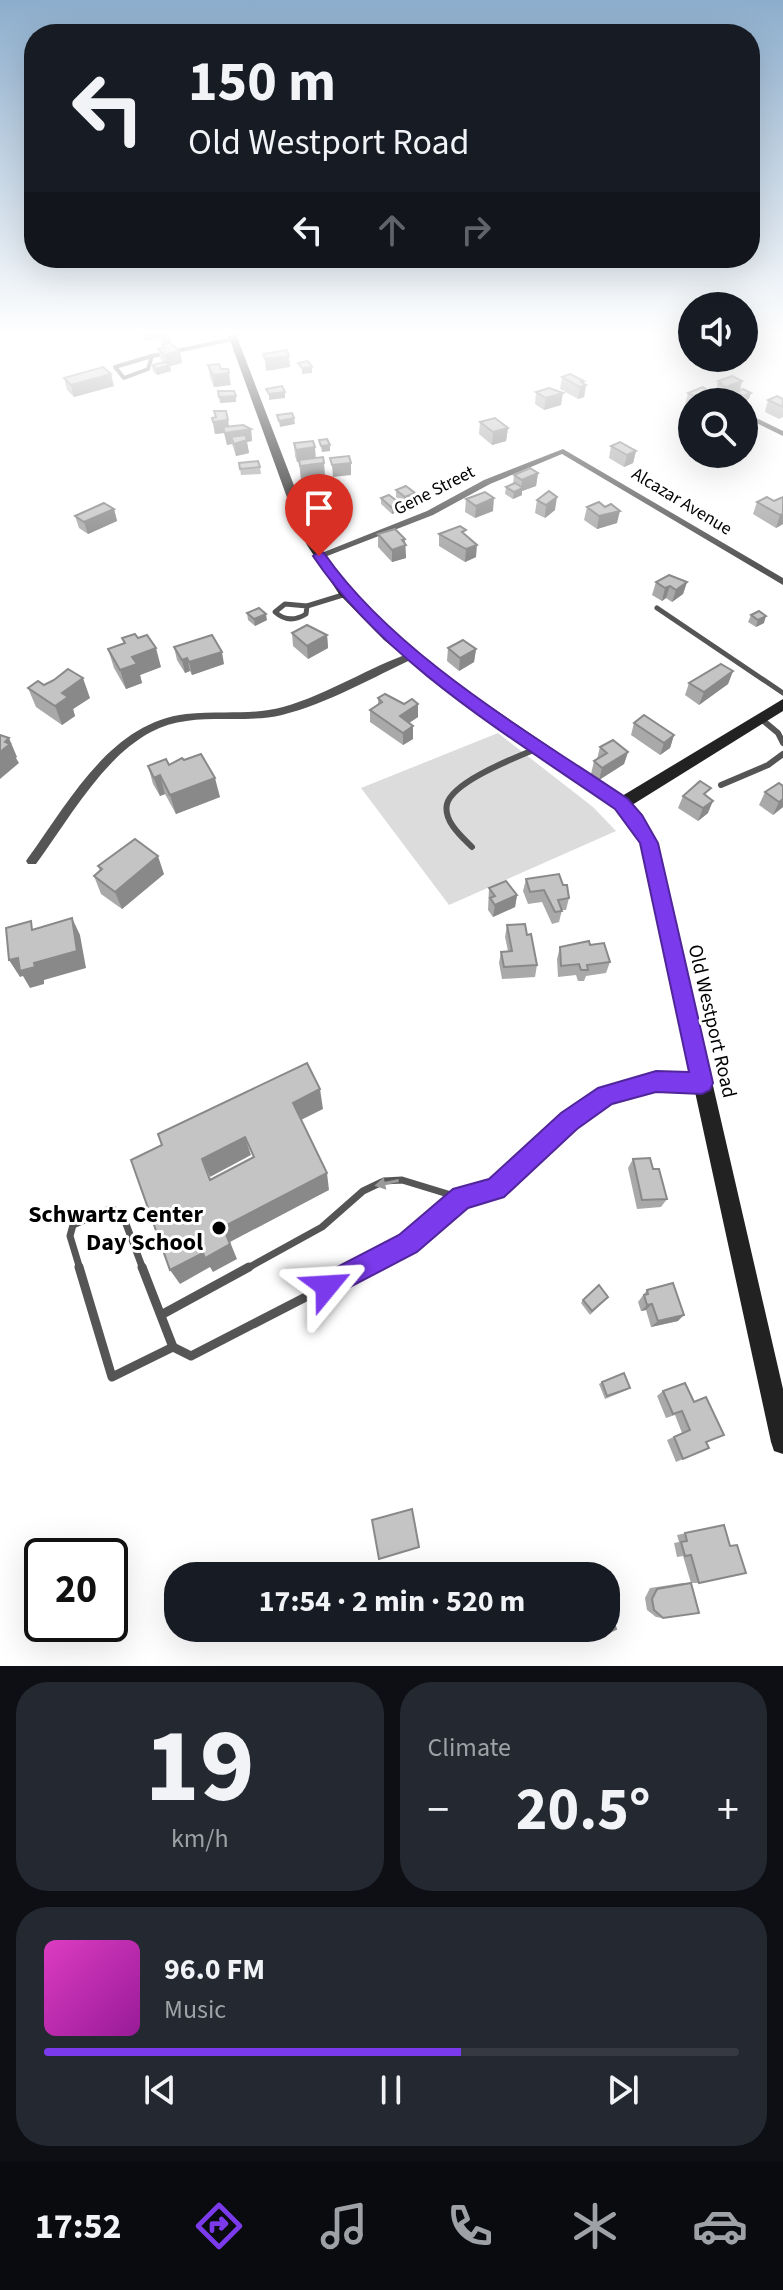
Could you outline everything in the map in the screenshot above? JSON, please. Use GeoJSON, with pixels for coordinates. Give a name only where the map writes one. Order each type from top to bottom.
{"type":"FeatureCollection","features":[{"type":"Feature","properties":{"kind":"street"},"geometry":{"type":"LineString","coordinates":[[260,410],[299,514],[319,556],[346,594],[413,655],[538,748],[622,804],[783,704]]}},
{"type":"Feature","properties":{"kind":"street"},"geometry":{"type":"LineString","coordinates":[[758,421],[783,434]]}},
{"type":"Feature","properties":{"kind":"street","name":"Gene Street"},"geometry":{"type":"LineString","coordinates":[[319,556],[430,513],[501,475],[563,451]]}},
{"type":"Feature","properties":{"kind":"street","name":"Alcazar Avenue"},"geometry":{"type":"LineString","coordinates":[[563,451],[783,582]]}},
{"type":"Feature","properties":{"kind":"street"},"geometry":{"type":"LineString","coordinates":[[32,861],[103,768],[129,740],[177,717],[199,714],[257,715],[281,711],[413,655]]}},
{"type":"Feature","properties":{"kind":"street","name":"Old Westport Road"},"geometry":{"type":"LineString","coordinates":[[622,804],[636,820],[649,843],[783,1442]]}},
{"type":"Feature","properties":{"kind":"lane"},"geometry":{"type":"LineString","coordinates":[[307,606],[306,614],[295,620],[284,619],[275,612],[289,603],[307,606],[346,594]]}},
{"type":"Feature","properties":{"kind":"lane"},"geometry":{"type":"LineString","coordinates":[[657,608],[783,693]]}},
{"type":"Feature","properties":{"kind":"lane"},"geometry":{"type":"LineString","coordinates":[[760,718],[778,733],[783,743]]}},
{"type":"Feature","properties":{"kind":"lane"},"geometry":{"type":"LineString","coordinates":[[472,847],[454,829],[447,811],[450,797],[462,786],[538,748]]}},
{"type":"Feature","properties":{"kind":"lane"},"geometry":{"type":"LineString","coordinates":[[721,785],[768,765],[783,754]]}},
{"type":"Feature","properties":{"kind":"lane"},"geometry":{"type":"LineString","coordinates":[[173,1347],[112,1377],[70,1236],[73,1225],[112,1208],[123,1216],[173,1347],[191,1356],[408,1244],[461,1198],[496,1189],[569,1121],[606,1095],[656,1082],[702,1083]]}},
{"type":"Feature","properties":{"kind":"lane"},"geometry":{"type":"LineString","coordinates":[[161,1315],[322,1227],[363,1191],[384,1181],[424,1185],[461,1198]]}},
{"type":"Feature","properties":{"kind":"shaded area"},"geometry":{"type":"Polygon","coordinates":[[[498,733],[593,807],[616,831],[449,905],[361,788],[498,733]]]}},
{"type":"Feature","properties":{"kind":"building"},"geometry":{"type":"Polygon","coordinates":[[[214,411],[226,411],[228,420],[213,422],[212,418],[216,417],[214,411]]]}},
{"type":"Feature","properties":{"kind":"building"},"geometry":{"type":"Polygon","coordinates":[[[292,413],[294,418],[279,421],[277,415],[292,413]]]}},
{"type":"Feature","properties":{"kind":"building"},"geometry":{"type":"Polygon","coordinates":[[[495,418],[508,428],[493,432],[480,422],[495,418]]]}},
{"type":"Feature","properties":{"kind":"building"},"geometry":{"type":"Polygon","coordinates":[[[243,425],[251,429],[225,433],[223,427],[243,425]]]}},
{"type":"Feature","properties":{"kind":"building"},"geometry":{"type":"Polygon","coordinates":[[[245,435],[247,440],[234,444],[231,437],[245,435]]]}},
{"type":"Feature","properties":{"kind":"building"},"geometry":{"type":"Polygon","coordinates":[[[327,439],[330,445],[321,446],[319,440],[327,439]]]}},
{"type":"Feature","properties":{"kind":"building"},"geometry":{"type":"Polygon","coordinates":[[[313,441],[315,447],[296,450],[294,443],[313,441]]]}},
{"type":"Feature","properties":{"kind":"building"},"geometry":{"type":"Polygon","coordinates":[[[620,442],[636,451],[627,455],[611,446],[620,442]]]}},
{"type":"Feature","properties":{"kind":"building"},"geometry":{"type":"Polygon","coordinates":[[[349,456],[351,463],[332,465],[330,458],[349,456]]]}},
{"type":"Feature","properties":{"kind":"building"},"geometry":{"type":"Polygon","coordinates":[[[323,457],[324,463],[300,466],[299,460],[323,457]]]}},
{"type":"Feature","properties":{"kind":"building"},"geometry":{"type":"Polygon","coordinates":[[[258,461],[260,467],[240,469],[239,463],[258,461]]]}},
{"type":"Feature","properties":{"kind":"building"},"geometry":{"type":"Polygon","coordinates":[[[530,468],[538,473],[522,480],[514,475],[530,468]]]}},
{"type":"Feature","properties":{"kind":"building"},"geometry":{"type":"Polygon","coordinates":[[[328,483],[332,489],[318,493],[316,488],[328,483]]]}},
{"type":"Feature","properties":{"kind":"building"},"geometry":{"type":"Polygon","coordinates":[[[515,483],[523,488],[514,492],[506,487],[515,483]]]}},
{"type":"Feature","properties":{"kind":"building"},"geometry":{"type":"Polygon","coordinates":[[[406,486],[415,493],[405,497],[396,490],[406,486]]]}},
{"type":"Feature","properties":{"kind":"building"},"geometry":{"type":"Polygon","coordinates":[[[549,491],[557,497],[546,505],[537,500],[549,491]]]}},
{"type":"Feature","properties":{"kind":"building"},"geometry":{"type":"Polygon","coordinates":[[[485,492],[494,498],[476,506],[466,499],[485,492]]]}},
{"type":"Feature","properties":{"kind":"building"},"geometry":{"type":"Polygon","coordinates":[[[326,494],[331,503],[319,506],[314,498],[326,494]]]}},
{"type":"Feature","properties":{"kind":"building"},"geometry":{"type":"Polygon","coordinates":[[[389,495],[401,504],[392,508],[381,498],[389,495]]]}},
{"type":"Feature","properties":{"kind":"building"},"geometry":{"type":"Polygon","coordinates":[[[767,497],[774,501],[783,497],[783,514],[757,502],[767,497]]]}},
{"type":"Feature","properties":{"kind":"building"},"geometry":{"type":"Polygon","coordinates":[[[599,502],[605,507],[611,504],[620,511],[599,516],[587,507],[599,502]]]}},
{"type":"Feature","properties":{"kind":"building"},"geometry":{"type":"Polygon","coordinates":[[[104,503],[114,509],[84,522],[75,516],[104,503]]]}},
{"type":"Feature","properties":{"kind":"building"},"geometry":{"type":"Polygon","coordinates":[[[460,526],[466,530],[462,532],[477,545],[466,549],[439,534],[460,526]]]}},
{"type":"Feature","properties":{"kind":"building"},"geometry":{"type":"Polygon","coordinates":[[[395,529],[405,539],[402,540],[406,545],[392,550],[378,534],[395,529]]]}},
{"type":"Feature","properties":{"kind":"building"},"geometry":{"type":"Polygon","coordinates":[[[669,575],[687,582],[676,590],[656,582],[669,575]]]}},
{"type":"Feature","properties":{"kind":"building"},"geometry":{"type":"Polygon","coordinates":[[[259,608],[266,614],[254,619],[247,613],[259,608]]]}},
{"type":"Feature","properties":{"kind":"building"},"geometry":{"type":"Polygon","coordinates":[[[759,611],[766,616],[758,620],[751,615],[759,611]]]}},
{"type":"Feature","properties":{"kind":"building"},"geometry":{"type":"Polygon","coordinates":[[[307,625],[327,635],[307,646],[292,633],[307,625]]]}},
{"type":"Feature","properties":{"kind":"building"},"geometry":{"type":"Polygon","coordinates":[[[135,634],[138,638],[147,635],[156,648],[132,657],[137,664],[120,670],[108,649],[125,643],[122,638],[135,634]]]}},
{"type":"Feature","properties":{"kind":"building"},"geometry":{"type":"Polygon","coordinates":[[[212,635],[222,652],[189,662],[187,658],[182,660],[174,647],[212,635]]]}},
{"type":"Feature","properties":{"kind":"building"},"geometry":{"type":"Polygon","coordinates":[[[463,640],[476,649],[460,658],[448,648],[463,640]]]}},
{"type":"Feature","properties":{"kind":"building"},"geometry":{"type":"Polygon","coordinates":[[[721,664],[733,671],[704,692],[689,683],[721,664]]]}},
{"type":"Feature","properties":{"kind":"building"},"geometry":{"type":"Polygon","coordinates":[[[68,669],[83,678],[62,693],[68,697],[55,706],[28,688],[38,681],[44,685],[68,669]]]}},
{"type":"Feature","properties":{"kind":"building"},"geometry":{"type":"Polygon","coordinates":[[[385,694],[404,704],[412,699],[418,704],[400,716],[413,726],[403,733],[370,710],[382,702],[378,698],[385,694]]]}},
{"type":"Feature","properties":{"kind":"building"},"geometry":{"type":"Polygon","coordinates":[[[644,715],[674,735],[664,743],[634,723],[644,715]]]}},
{"type":"Feature","properties":{"kind":"building"},"geometry":{"type":"Polygon","coordinates":[[[0,735],[9,738],[5,742],[10,744],[0,752],[0,735]]]}},
{"type":"Feature","properties":{"kind":"building"},"geometry":{"type":"Polygon","coordinates":[[[613,740],[628,752],[602,768],[594,761],[607,753],[600,747],[613,740]]]}},
{"type":"Feature","properties":{"kind":"building"},"geometry":{"type":"Polygon","coordinates":[[[201,754],[215,778],[170,795],[160,775],[154,778],[148,766],[166,759],[169,765],[201,754]]]}},
{"type":"Feature","properties":{"kind":"building"},"geometry":{"type":"Polygon","coordinates":[[[700,781],[711,788],[704,794],[713,801],[703,808],[683,796],[700,781]]]}},
{"type":"Feature","properties":{"kind":"building"},"geometry":{"type":"Polygon","coordinates":[[[779,783],[783,786],[783,799],[779,802],[765,792],[779,783]]]}},
{"type":"Feature","properties":{"kind":"building"},"geometry":{"type":"Polygon","coordinates":[[[135,839],[158,856],[115,892],[94,876],[102,869],[98,866],[135,839]]]}},
{"type":"Feature","properties":{"kind":"building"},"geometry":{"type":"Polygon","coordinates":[[[559,874],[563,885],[567,885],[569,898],[558,900],[562,911],[555,912],[544,890],[530,892],[526,879],[559,874]]]}},
{"type":"Feature","properties":{"kind":"building"},"geometry":{"type":"Polygon","coordinates":[[[506,881],[517,895],[495,905],[490,898],[495,896],[489,888],[506,881]]]}},
{"type":"Feature","properties":{"kind":"building"},"geometry":{"type":"Polygon","coordinates":[[[72,918],[77,951],[34,963],[35,967],[20,971],[18,958],[9,960],[6,928],[31,921],[32,930],[72,918]]]}},
{"type":"Feature","properties":{"kind":"building"},"geometry":{"type":"Polygon","coordinates":[[[525,924],[527,935],[531,934],[537,965],[504,967],[501,952],[512,951],[507,925],[525,924]]]}},
{"type":"Feature","properties":{"kind":"building"},"geometry":{"type":"Polygon","coordinates":[[[589,941],[590,945],[604,943],[610,962],[587,965],[588,970],[581,970],[579,964],[561,966],[560,947],[589,941]]]}},
{"type":"Feature","properties":{"kind":"building"},"geometry":{"type":"Polygon","coordinates":[[[307,1063],[320,1089],[293,1103],[327,1173],[223,1227],[230,1244],[205,1258],[203,1253],[170,1270],[131,1160],[162,1145],[158,1134],[307,1063]],[[245,1137],[202,1159],[210,1180],[254,1157],[245,1137]]]}},
{"type":"Feature","properties":{"kind":"building"},"geometry":{"type":"Polygon","coordinates":[[[650,1158],[653,1169],[659,1169],[667,1199],[642,1200],[633,1159],[650,1158]]]}},
{"type":"Feature","properties":{"kind":"building"},"geometry":{"type":"Polygon","coordinates":[[[673,1283],[684,1315],[658,1321],[652,1304],[647,1305],[644,1295],[648,1294],[647,1290],[673,1283]]]}},
{"type":"Feature","properties":{"kind":"building"},"geometry":{"type":"Polygon","coordinates":[[[599,1285],[608,1297],[592,1311],[583,1300],[599,1285]]]}},
{"type":"Feature","properties":{"kind":"building"},"geometry":{"type":"Polygon","coordinates":[[[624,1373],[630,1388],[607,1396],[602,1382],[624,1373]]]}},
{"type":"Feature","properties":{"kind":"building"},"geometry":{"type":"Polygon","coordinates":[[[685,1383],[694,1402],[706,1397],[724,1435],[706,1442],[709,1448],[683,1459],[674,1437],[690,1430],[682,1411],[673,1414],[663,1391],[685,1383]]]}},
{"type":"Feature","properties":{"kind":"building"},"geometry":{"type":"Polygon","coordinates":[[[412,1509],[419,1547],[379,1559],[372,1520],[412,1509]]]}},
{"type":"Feature","properties":{"kind":"building"},"geometry":{"type":"Polygon","coordinates":[[[724,1525],[730,1546],[737,1545],[746,1573],[699,1583],[691,1555],[685,1556],[681,1542],[687,1541],[685,1533],[724,1525]]]}},
{"type":"Feature","properties":{"kind":"building"},"geometry":{"type":"Polygon","coordinates":[[[691,1583],[699,1613],[663,1618],[654,1610],[652,1599],[657,1589],[691,1583]]]}},
{"type":"Feature","properties":{"kind":"place","name":"Schwartz Center Day School"},"geometry":{"type":"Point","coordinates":[219,1228]}},
{"type":"Feature","properties":{"kind":"route"},"geometry":{"type":"LineString","coordinates":[[319,556],[343,591],[389,637],[445,682],[622,804],[636,820],[649,843],[702,1083],[656,1082],[606,1095],[569,1121],[496,1189],[461,1198],[408,1244],[327,1286]]}}]}
